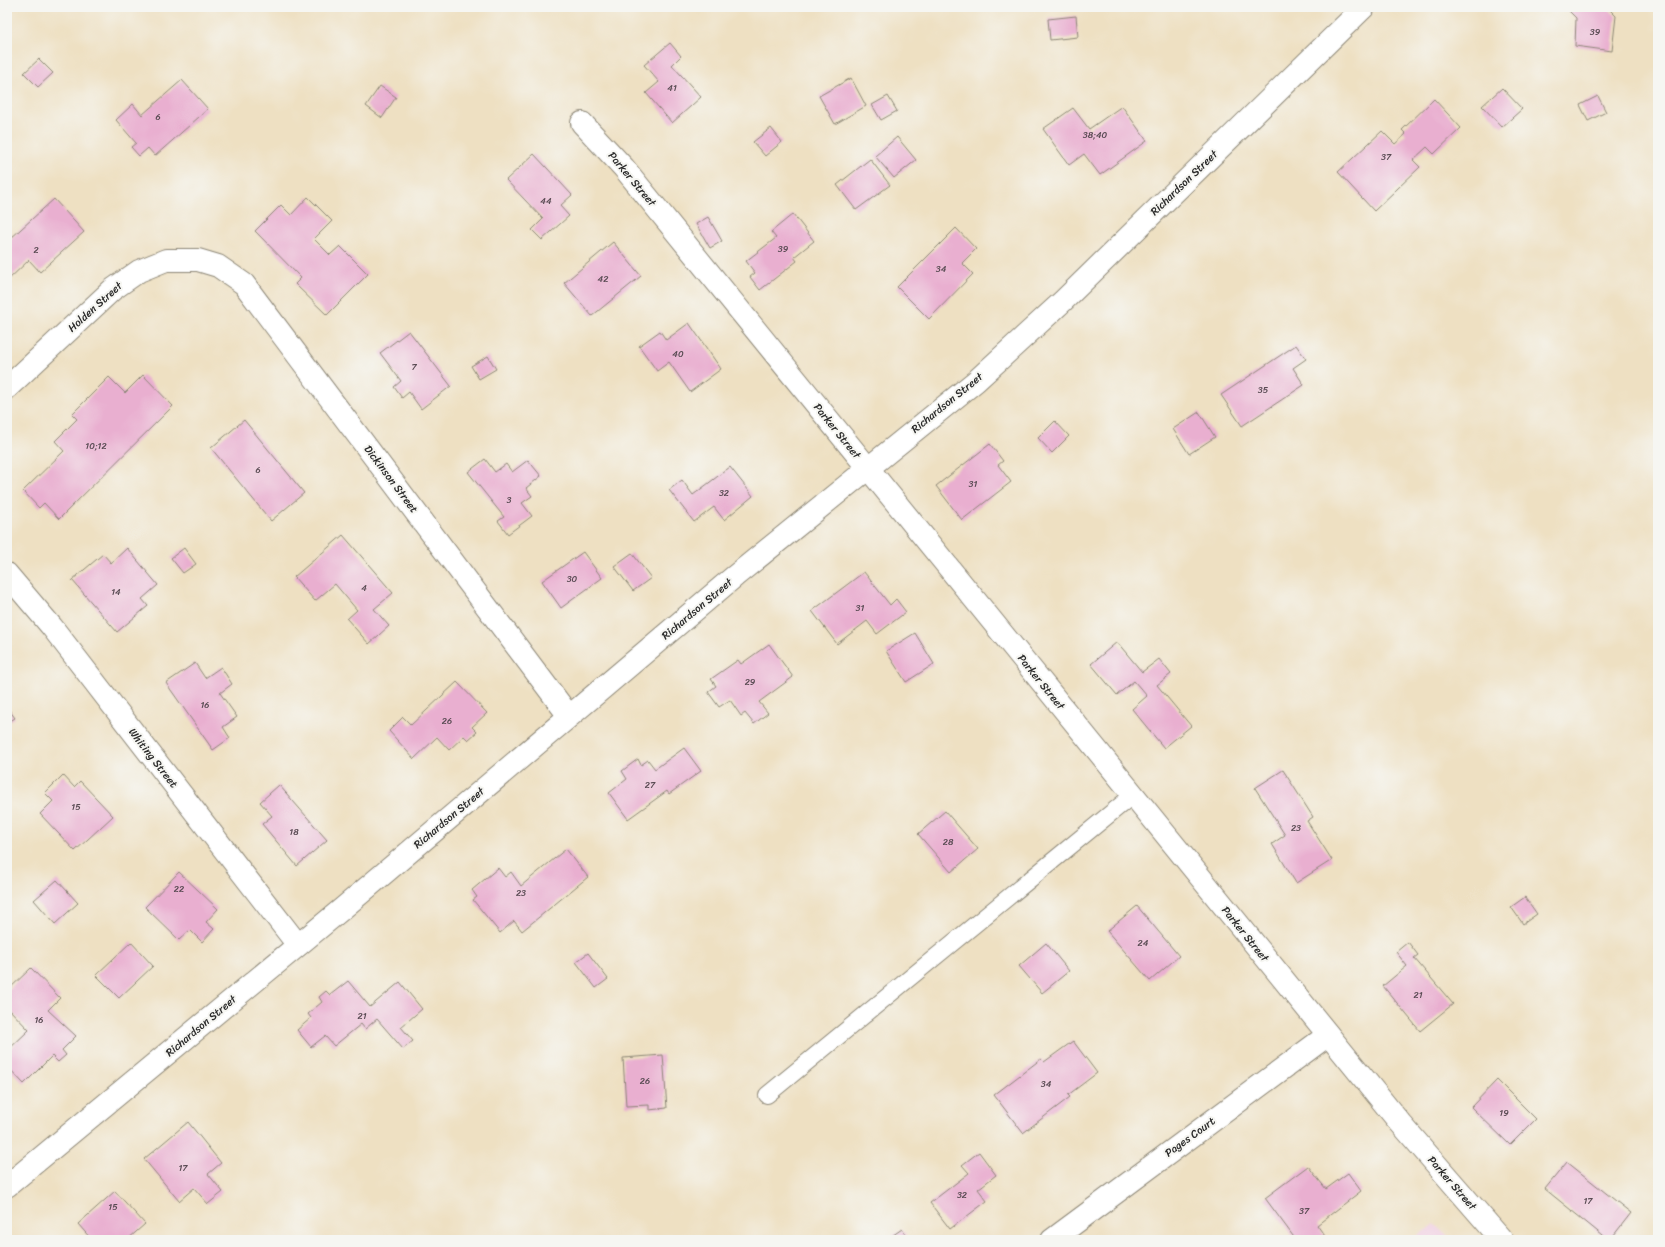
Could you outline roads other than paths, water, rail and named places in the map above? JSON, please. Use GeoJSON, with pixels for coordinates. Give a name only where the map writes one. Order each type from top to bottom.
{"type":"FeatureCollection","features":[{"type":"Feature","properties":{"kind":"street","name":"Richardson Street"},"geometry":{"type":"LineString","coordinates":[[7,1186],[298,945],[735,576],[976,381],[1057,307],[1364,7]]}},
{"type":"Feature","properties":{"kind":"street","name":"Parker Street"},"geometry":{"type":"LineString","coordinates":[[582,123],[624,168],[867,469],[1396,1118],[1502,1240]]}},
{"type":"Feature","properties":{"kind":"street","name":"Holden Street"},"geometry":{"type":"LineString","coordinates":[[7,388],[112,290],[133,275],[166,260],[198,260]]}},
{"type":"Feature","properties":{"kind":"street","name":"Dickinson Street"},"geometry":{"type":"LineString","coordinates":[[198,260],[218,266],[244,284],[569,716]]}},
{"type":"Feature","properties":{"kind":"street","name":"Whiting Street"},"geometry":{"type":"LineString","coordinates":[[7,574],[57,634],[298,945]]}},
{"type":"Feature","properties":{"kind":"street","name":"Pages Court"},"geometry":{"type":"LineString","coordinates":[[1052,1240],[1328,1035]]}},
{"type":"Feature","properties":{"kind":"lane"},"geometry":{"type":"LineString","coordinates":[[767,1095],[1133,795]]}}]}
